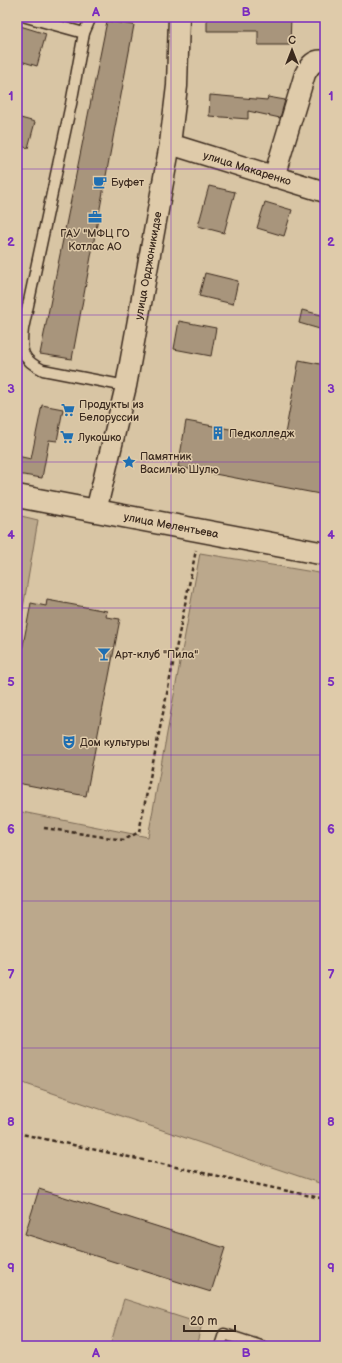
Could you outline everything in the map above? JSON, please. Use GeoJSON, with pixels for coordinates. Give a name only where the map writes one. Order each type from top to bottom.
{"type":"FeatureCollection","features":[{"type":"Feature","properties":{"kind":"street","name":"улица Орджоникидзе"},"geometry":{"type":"LineString","coordinates":[[96,511],[126,386],[170,144],[177,86],[179,17]]}},
{"type":"Feature","properties":{"kind":"street"},"geometry":{"type":"LineString","coordinates":[[274,177],[305,74],[310,64],[319,60],[325,61]]}},
{"type":"Feature","properties":{"kind":"street","name":"улица Макаренко"},"geometry":{"type":"LineString","coordinates":[[170,144],[325,192]]}},
{"type":"Feature","properties":{"kind":"street","name":"улица Мелентьева"},"geometry":{"type":"LineString","coordinates":[[17,496],[325,554]]}},
{"type":"Feature","properties":{"kind":"lane"},"geometry":{"type":"LineString","coordinates":[[26,17],[84,33]]}},
{"type":"Feature","properties":{"kind":"lane"},"geometry":{"type":"LineString","coordinates":[[91,17],[84,33],[71,104],[21,344],[24,356],[32,365],[43,370],[126,386]]}},
{"type":"Feature","properties":{"kind":"lane"},"geometry":{"type":"LineString","coordinates":[[220,1346],[224,1334],[261,1346]]}},
{"type":"Feature","properties":{"kind":"path"},"geometry":{"type":"LineString","coordinates":[[44,828],[124,840],[139,832],[200,530]]}},
{"type":"Feature","properties":{"kind":"path"},"geometry":{"type":"LineString","coordinates":[[17,1133],[325,1199]]}},
{"type":"Feature","properties":{"kind":"shaded area"},"geometry":{"type":"Polygon","coordinates":[[[17,515],[38,520],[17,644],[17,515]]]}},
{"type":"Feature","properties":{"kind":"shaded area"},"geometry":{"type":"Polygon","coordinates":[[[200,553],[325,574],[325,1185],[17,1081],[17,811],[148,837],[200,553]]]}},
{"type":"Feature","properties":{"kind":"shaded area"},"geometry":{"type":"Polygon","coordinates":[[[124,1299],[202,1324],[196,1346],[110,1346],[124,1299]]]}},
{"type":"Feature","properties":{"kind":"building"},"geometry":{"type":"Polygon","coordinates":[[[207,17],[291,17],[290,45],[258,45],[258,31],[207,31],[207,17]]]}},
{"type":"Feature","properties":{"kind":"building"},"geometry":{"type":"Polygon","coordinates":[[[107,21],[134,25],[72,359],[40,354],[107,21]]]}},
{"type":"Feature","properties":{"kind":"building"},"geometry":{"type":"Polygon","coordinates":[[[17,25],[46,34],[37,66],[17,60],[17,25]]]}},
{"type":"Feature","properties":{"kind":"building"},"geometry":{"type":"Polygon","coordinates":[[[210,95],[267,100],[268,97],[285,100],[280,118],[248,111],[248,119],[209,116],[210,95]]]}},
{"type":"Feature","properties":{"kind":"building"},"geometry":{"type":"Polygon","coordinates":[[[17,117],[35,122],[28,148],[17,145],[17,117]]]}},
{"type":"Feature","properties":{"kind":"building"},"geometry":{"type":"Polygon","coordinates":[[[209,186],[235,192],[224,233],[198,226],[209,186]]]}},
{"type":"Feature","properties":{"kind":"building"},"geometry":{"type":"Polygon","coordinates":[[[265,202],[292,210],[284,236],[257,228],[265,202]]]}},
{"type":"Feature","properties":{"kind":"building"},"geometry":{"type":"Polygon","coordinates":[[[205,273],[238,281],[233,304],[199,296],[205,273]]]}},
{"type":"Feature","properties":{"kind":"building"},"geometry":{"type":"Polygon","coordinates":[[[302,310],[325,316],[323,330],[299,323],[302,310]]]}},
{"type":"Feature","properties":{"kind":"building"},"geometry":{"type":"Polygon","coordinates":[[[179,321],[216,328],[211,356],[174,349],[179,321]]]}},
{"type":"Feature","properties":{"kind":"building","name":"Педколледж"},"geometry":{"type":"Polygon","coordinates":[[[299,360],[325,365],[325,427],[322,443],[325,444],[325,495],[178,467],[186,421],[284,439],[299,360]]]}},
{"type":"Feature","properties":{"kind":"building"},"geometry":{"type":"Polygon","coordinates":[[[42,405],[63,409],[57,441],[49,440],[42,478],[17,474],[17,456],[31,459],[42,405]]]}},
{"type":"Feature","properties":{"kind":"building"},"geometry":{"type":"Polygon","coordinates":[[[47,600],[107,611],[106,617],[120,619],[86,796],[17,783],[17,677],[31,603],[46,606],[47,600]]]}},
{"type":"Feature","properties":{"kind":"building"},"geometry":{"type":"Polygon","coordinates":[[[39,1189],[225,1248],[211,1292],[25,1234],[39,1189]]]}},
{"type":"Feature","properties":{"kind":"place","name":"Буфет"},"geometry":{"type":"Point","coordinates":[100,182]}},
{"type":"Feature","properties":{"kind":"place","name":"ГАУ \"МФЦ ГО Котлас АО"},"geometry":{"type":"Point","coordinates":[95,217]}},
{"type":"Feature","properties":{"kind":"place","name":"Продукты из Белоруссии"},"geometry":{"type":"Point","coordinates":[68,410]}},
{"type":"Feature","properties":{"kind":"place","name":"Педколледж"},"geometry":{"type":"Point","coordinates":[218,433]}},
{"type":"Feature","properties":{"kind":"place","name":"Лукошко"},"geometry":{"type":"Point","coordinates":[67,437]}},
{"type":"Feature","properties":{"kind":"place","name":"Памятник Василию Шулю"},"geometry":{"type":"Point","coordinates":[129,462]}},
{"type":"Feature","properties":{"kind":"place","name":"Арт-клуб \"Пила\""},"geometry":{"type":"Point","coordinates":[104,654]}},
{"type":"Feature","properties":{"kind":"place","name":"Дом культуры"},"geometry":{"type":"Point","coordinates":[69,742]}}]}
